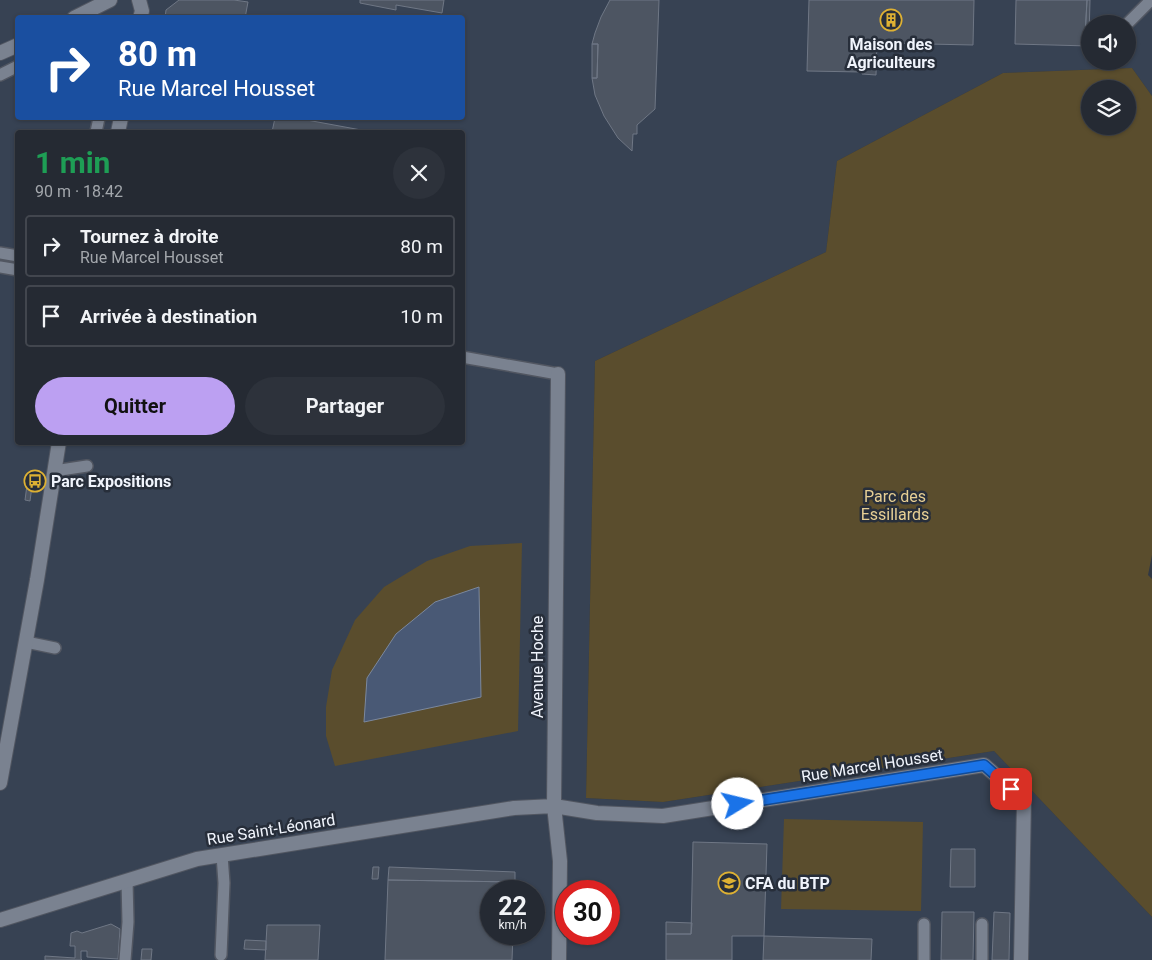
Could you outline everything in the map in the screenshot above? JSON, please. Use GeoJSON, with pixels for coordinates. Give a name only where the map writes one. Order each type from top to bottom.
{"type":"FeatureCollection","features":[{"type":"Feature","properties":{"kind":"street"},"geometry":{"type":"LineString","coordinates":[[80,15],[110,0]]}},
{"type":"Feature","properties":{"kind":"street"},"geometry":{"type":"LineString","coordinates":[[139,0],[142,11],[141,15]]}},
{"type":"Feature","properties":{"kind":"street"},"geometry":{"type":"LineString","coordinates":[[0,53],[15,46]]}},
{"type":"Feature","properties":{"kind":"street","name":"Avenue Hoche"},"geometry":{"type":"LineString","coordinates":[[558,374],[554,806],[560,861],[559,960]]}},
{"type":"Feature","properties":{"kind":"street"},"geometry":{"type":"LineString","coordinates":[[0,783],[26,642],[58,445]]}},
{"type":"Feature","properties":{"kind":"street","name":"Rue Marcel Housset"},"geometry":{"type":"LineString","coordinates":[[554,806],[597,813],[662,816],[984,765],[1024,800],[1021,960]]}},
{"type":"Feature","properties":{"kind":"street","name":"Rue Saint-Léonard"},"geometry":{"type":"LineString","coordinates":[[0,920],[197,859],[514,808],[554,806]]}},
{"type":"Feature","properties":{"kind":"lane"},"geometry":{"type":"LineString","coordinates":[[1136,15],[1151,0]]}},
{"type":"Feature","properties":{"kind":"lane"},"geometry":{"type":"LineString","coordinates":[[0,75],[15,68]]}},
{"type":"Feature","properties":{"kind":"lane"},"geometry":{"type":"LineString","coordinates":[[0,253],[15,256]]}},
{"type":"Feature","properties":{"kind":"lane"},"geometry":{"type":"LineString","coordinates":[[0,267],[15,270]]}},
{"type":"Feature","properties":{"kind":"lane"},"geometry":{"type":"LineString","coordinates":[[465,358],[558,374]]}},
{"type":"Feature","properties":{"kind":"lane"},"geometry":{"type":"LineString","coordinates":[[54,471],[87,466]]}},
{"type":"Feature","properties":{"kind":"lane"},"geometry":{"type":"LineString","coordinates":[[26,642],[55,648]]}},
{"type":"Feature","properties":{"kind":"lane"},"geometry":{"type":"LineString","coordinates":[[221,955],[224,883],[222,855]]}},
{"type":"Feature","properties":{"kind":"lane"},"geometry":{"type":"LineString","coordinates":[[125,960],[128,922],[126,881]]}},
{"type":"Feature","properties":{"kind":"lane"},"geometry":{"type":"LineString","coordinates":[[924,924],[924,960]]}},
{"type":"Feature","properties":{"kind":"lane"},"geometry":{"type":"LineString","coordinates":[[982,924],[982,960]]}},
{"type":"Feature","properties":{"kind":"shaded area"},"geometry":{"type":"Polygon","coordinates":[[[0,0],[1152,0],[1152,96],[1133,70],[1136,70],[1136,15],[1081,15],[1081,70],[1003,73],[837,161],[826,252],[595,361],[586,798],[663,802],[994,751],[1152,917],[1152,960],[0,960],[0,0]]]}},
{"type":"Feature","properties":{"kind":"shaded area"},"geometry":{"type":"Polygon","coordinates":[[[479,587],[481,697],[364,722],[367,678],[396,634],[435,602],[479,587]]]}},
{"type":"Feature","properties":{"kind":"green space","name":"Parc des Essillards"},"geometry":{"type":"Polygon","coordinates":[[[1133,70],[1152,96],[1152,555],[1148,575],[1152,579],[1152,917],[994,751],[663,802],[586,798],[595,361],[826,252],[837,161],[1003,73],[1133,70]]]}},
{"type":"Feature","properties":{"kind":"green space"},"geometry":{"type":"Polygon","coordinates":[[[522,543],[518,731],[335,766],[326,736],[326,707],[332,670],[355,620],[384,587],[427,561],[470,546],[522,543]]]}},
{"type":"Feature","properties":{"kind":"green space"},"geometry":{"type":"Polygon","coordinates":[[[784,819],[923,822],[921,911],[781,909],[784,819]]]}},
{"type":"Feature","properties":{"kind":"building"},"geometry":{"type":"Polygon","coordinates":[[[179,0],[234,0],[248,2],[246,15],[165,15],[166,10],[179,0]]]}},
{"type":"Feature","properties":{"kind":"building"},"geometry":{"type":"Polygon","coordinates":[[[360,0],[444,0],[442,13],[396,5],[396,10],[360,3],[360,0]]]}},
{"type":"Feature","properties":{"kind":"building"},"geometry":{"type":"Polygon","coordinates":[[[610,0],[659,0],[655,109],[637,125],[637,134],[633,134],[632,151],[618,138],[604,116],[595,95],[592,78],[597,78],[598,44],[592,44],[601,17],[610,0]]]}},
{"type":"Feature","properties":{"kind":"building","name":"Maison des Agriculteurs"},"geometry":{"type":"Polygon","coordinates":[[[809,0],[974,0],[973,45],[883,43],[882,40],[877,40],[876,75],[862,74],[862,72],[807,71],[809,0]]]}},
{"type":"Feature","properties":{"kind":"building"},"geometry":{"type":"Polygon","coordinates":[[[1016,0],[1087,0],[1086,15],[1081,15],[1081,46],[1015,44],[1016,0]]]}},
{"type":"Feature","properties":{"kind":"building"},"geometry":{"type":"Polygon","coordinates":[[[1087,0],[1090,0],[1090,15],[1086,15],[1087,0]]]}},
{"type":"Feature","properties":{"kind":"building"},"geometry":{"type":"Polygon","coordinates":[[[592,44],[598,44],[597,78],[592,78],[592,44]]]}},
{"type":"Feature","properties":{"kind":"building"},"geometry":{"type":"Polygon","coordinates":[[[275,120],[307,120],[361,130],[272,130],[275,120]]]}},
{"type":"Feature","properties":{"kind":"building"},"geometry":{"type":"Polygon","coordinates":[[[27,485],[32,486],[30,501],[25,500],[27,485]]]}},
{"type":"Feature","properties":{"kind":"building","name":"CFA du BTP"},"geometry":{"type":"Polygon","coordinates":[[[693,842],[767,844],[764,936],[732,936],[732,960],[666,960],[666,934],[691,934],[693,842]]]}},
{"type":"Feature","properties":{"kind":"building"},"geometry":{"type":"Polygon","coordinates":[[[951,849],[975,849],[975,887],[950,887],[951,849]]]}},
{"type":"Feature","properties":{"kind":"building"},"geometry":{"type":"Polygon","coordinates":[[[373,867],[379,867],[378,879],[372,879],[373,867]]]}},
{"type":"Feature","properties":{"kind":"building"},"geometry":{"type":"Polygon","coordinates":[[[389,867],[515,872],[515,880],[388,880],[389,867]]]}},
{"type":"Feature","properties":{"kind":"building"},"geometry":{"type":"Polygon","coordinates":[[[388,880],[480,881],[480,945],[513,945],[512,960],[385,960],[388,880]]]}},
{"type":"Feature","properties":{"kind":"building"},"geometry":{"type":"Polygon","coordinates":[[[942,912],[974,912],[973,960],[941,960],[942,912]]]}},
{"type":"Feature","properties":{"kind":"building"},"geometry":{"type":"Polygon","coordinates":[[[994,912],[1010,913],[1009,960],[992,960],[994,912]]]}},
{"type":"Feature","properties":{"kind":"building"},"geometry":{"type":"Polygon","coordinates":[[[666,922],[692,923],[691,934],[666,934],[666,922]]]}},
{"type":"Feature","properties":{"kind":"building"},"geometry":{"type":"Polygon","coordinates":[[[111,924],[120,929],[118,959],[87,957],[87,951],[81,951],[82,960],[45,960],[45,956],[75,958],[75,946],[70,946],[71,933],[77,931],[82,933],[111,924]]]}},
{"type":"Feature","properties":{"kind":"building"},"geometry":{"type":"Polygon","coordinates":[[[267,925],[320,925],[318,960],[265,960],[267,925]]]}},
{"type":"Feature","properties":{"kind":"building"},"geometry":{"type":"Polygon","coordinates":[[[764,936],[872,939],[871,960],[763,960],[764,936]]]}},
{"type":"Feature","properties":{"kind":"building"},"geometry":{"type":"Polygon","coordinates":[[[245,940],[266,941],[266,950],[244,949],[245,940]]]}},
{"type":"Feature","properties":{"kind":"building"},"geometry":{"type":"Polygon","coordinates":[[[142,949],[152,949],[151,960],[141,960],[142,949]]]}},
{"type":"Feature","properties":{"kind":"place","name":"Maison des Agriculteurs"},"geometry":{"type":"Point","coordinates":[891,20]}},
{"type":"Feature","properties":{"kind":"place","name":"Parc Expositions"},"geometry":{"type":"Point","coordinates":[35,481]}},
{"type":"Feature","properties":{"kind":"place","name":"CFA du BTP"},"geometry":{"type":"Point","coordinates":[729,883]}},
{"type":"Feature","properties":{"kind":"route"},"geometry":{"type":"LineString","coordinates":[[738,804],[984,765],[1011,789]]}}]}
